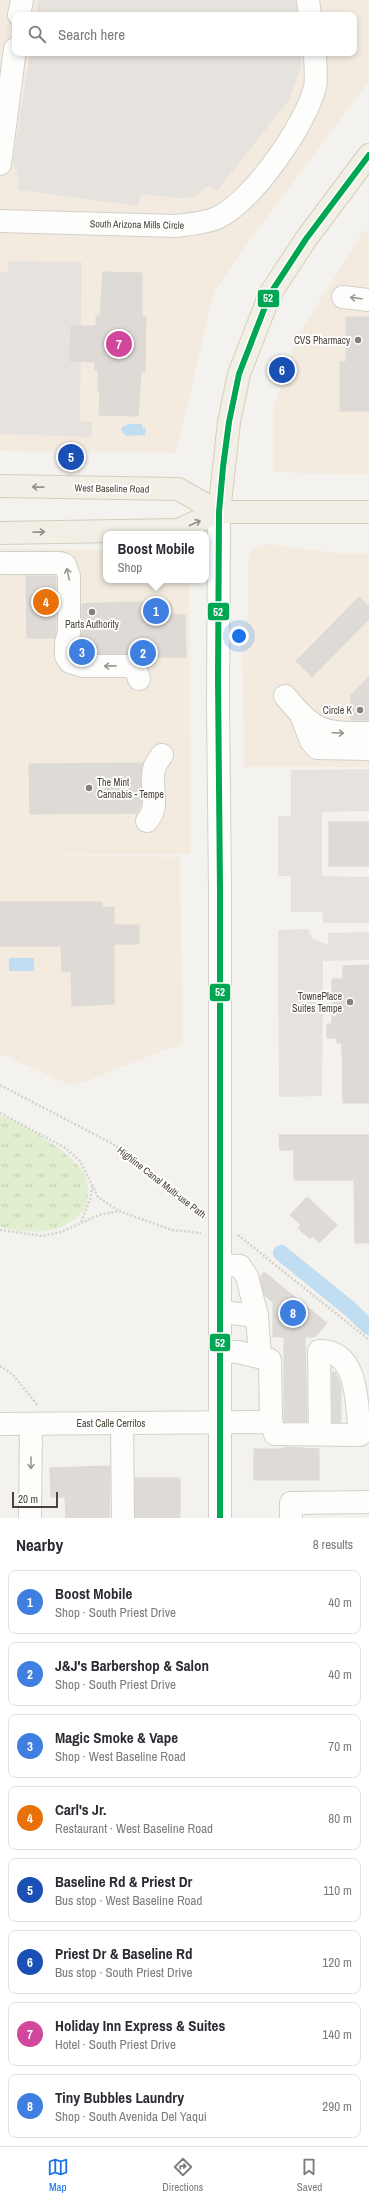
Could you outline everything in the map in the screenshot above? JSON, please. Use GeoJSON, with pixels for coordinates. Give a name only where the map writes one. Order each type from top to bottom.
{"type":"FeatureCollection","features":[{"type":"Feature","properties":{"kind":"main road"},"geometry":{"type":"LineString","coordinates":[[219,512],[229,422],[240,374],[267,301],[306,239],[369,155]]}},
{"type":"Feature","properties":{"kind":"main road","name":"West Baseline Road"},"geometry":{"type":"LineString","coordinates":[[0,486],[178,489],[219,512]]}},
{"type":"Feature","properties":{"kind":"main road","name":"West Baseline Road"},"geometry":{"type":"LineString","coordinates":[[119,531],[178,530],[219,512],[369,512]]}},
{"type":"Feature","properties":{"kind":"main road","name":"West Baseline Road"},"geometry":{"type":"LineString","coordinates":[[0,533],[103,531]]}},
{"type":"Feature","properties":{"kind":"street"},"geometry":{"type":"LineString","coordinates":[[308,0],[310,12]]}},
{"type":"Feature","properties":{"kind":"street"},"geometry":{"type":"LineString","coordinates":[[0,164],[14,56]]}},
{"type":"Feature","properties":{"kind":"street","name":"South Arizona Mills Circle"},"geometry":{"type":"LineString","coordinates":[[0,221],[177,226],[194,224],[218,218],[232,210],[254,188],[302,120],[315,86],[315,56]]}},
{"type":"Feature","properties":{"kind":"street"},"geometry":{"type":"LineString","coordinates":[[343,297],[369,300]]}},
{"type":"Feature","properties":{"kind":"street"},"geometry":{"type":"LineString","coordinates":[[219,512],[214,1227],[220,1265],[221,1312],[220,1518]]}},
{"type":"Feature","properties":{"kind":"street"},"geometry":{"type":"LineString","coordinates":[[2,563],[60,563],[65,565],[69,576],[69,633],[66,643],[66,656],[70,662],[83,666],[135,666],[139,679]]}},
{"type":"Feature","properties":{"kind":"street"},"geometry":{"type":"LineString","coordinates":[[285,696],[310,724],[327,731],[369,733]]}},
{"type":"Feature","properties":{"kind":"street"},"geometry":{"type":"LineString","coordinates":[[301,715],[311,741],[317,748],[369,749]]}},
{"type":"Feature","properties":{"kind":"street"},"geometry":{"type":"LineString","coordinates":[[147,822],[153,815],[154,808],[154,769],[162,755]]}},
{"type":"Feature","properties":{"kind":"street"},"geometry":{"type":"LineString","coordinates":[[220,1265],[240,1266],[247,1277],[257,1316],[260,1357]]}},
{"type":"Feature","properties":{"kind":"street"},"geometry":{"type":"LineString","coordinates":[[221,1312],[257,1316]]}},
{"type":"Feature","properties":{"kind":"street"},"geometry":{"type":"LineString","coordinates":[[221,1352],[238,1352],[270,1360],[271,1422],[275,1434],[320,1434]]}},
{"type":"Feature","properties":{"kind":"street","name":"East Calle Cerritos"},"geometry":{"type":"LineString","coordinates":[[0,1424],[271,1422]]}},
{"type":"Feature","properties":{"kind":"street"},"geometry":{"type":"LineString","coordinates":[[122,1423],[122,1518]]}},
{"type":"Feature","properties":{"kind":"street"},"geometry":{"type":"LineString","coordinates":[[30,1518],[40,1424]]}},
{"type":"Feature","properties":{"kind":"street"},"geometry":{"type":"LineString","coordinates":[[291,1518],[291,1503],[369,1502]]}},
{"type":"Feature","properties":{"kind":"path","name":"Highline Canal Multi-use Path"},"geometry":{"type":"LineString","coordinates":[[0,1085],[113,1144],[214,1227],[243,1238],[369,1340]]}},
{"type":"Feature","properties":{"kind":"path"},"geometry":{"type":"LineString","coordinates":[[0,1113],[64,1147],[80,1161],[98,1196],[119,1211],[172,1230],[214,1227]]}},
{"type":"Feature","properties":{"kind":"path"},"geometry":{"type":"LineString","coordinates":[[81,1222],[91,1197],[92,1185]]}},
{"type":"Feature","properties":{"kind":"path"},"geometry":{"type":"LineString","coordinates":[[0,1230],[42,1236],[61,1232],[81,1222],[119,1211]]}},
{"type":"Feature","properties":{"kind":"path"},"geometry":{"type":"LineString","coordinates":[[0,1366],[13,1375],[42,1410],[40,1424]]}},
{"type":"Feature","properties":{"kind":"shaded area"},"geometry":{"type":"Polygon","coordinates":[[[0,0],[369,0],[369,81],[242,251],[214,292],[176,453],[0,451],[0,0]]]}},
{"type":"Feature","properties":{"kind":"shaded area"},"geometry":{"type":"Polygon","coordinates":[[[38,0],[296,0],[298,12],[36,12],[38,0]]]}},
{"type":"Feature","properties":{"kind":"shaded area"},"geometry":{"type":"Polygon","coordinates":[[[30,56],[301,56],[301,67],[289,100],[217,191],[208,186],[197,195],[186,199],[141,194],[138,206],[18,190],[18,178],[13,160],[30,56]]]}},
{"type":"Feature","properties":{"kind":"shaded area"},"geometry":{"type":"Polygon","coordinates":[[[364,230],[369,234],[369,475],[273,472],[274,405],[296,339],[364,230]]]}},
{"type":"Feature","properties":{"kind":"shaded area"},"geometry":{"type":"Polygon","coordinates":[[[8,261],[82,262],[80,421],[92,422],[92,437],[0,434],[0,272],[8,272],[8,261]]]}},
{"type":"Feature","properties":{"kind":"shaded area"},"geometry":{"type":"Polygon","coordinates":[[[269,544],[335,553],[369,553],[369,767],[244,767],[242,636],[248,615],[248,563],[250,554],[255,549],[269,544]]]}},
{"type":"Feature","properties":{"kind":"shaded area"},"geometry":{"type":"Polygon","coordinates":[[[0,548],[103,550],[103,583],[189,583],[191,854],[22,855],[180,857],[183,1043],[73,1086],[0,1054],[0,548]]]}},
{"type":"Feature","properties":{"kind":"shaded area"},"geometry":{"type":"Polygon","coordinates":[[[369,769],[369,811],[322,812],[322,876],[369,877],[369,923],[323,923],[322,912],[291,912],[291,876],[278,876],[278,816],[291,816],[291,770],[369,769]]]}},
{"type":"Feature","properties":{"kind":"shaded area"},"geometry":{"type":"Polygon","coordinates":[[[308,929],[313,939],[325,944],[328,944],[328,933],[369,932],[369,960],[323,961],[322,1096],[279,1097],[278,930],[308,929]]]}},
{"type":"Feature","properties":{"kind":"green space"},"geometry":{"type":"Polygon","coordinates":[[[0,1116],[10,1119],[34,1132],[59,1148],[70,1157],[84,1174],[87,1182],[87,1201],[84,1209],[76,1218],[67,1224],[46,1231],[34,1232],[11,1230],[0,1227],[0,1116]]]}},
{"type":"Feature","properties":{"kind":"water"},"geometry":{"type":"Polygon","coordinates":[[[127,424],[142,424],[142,427],[146,429],[145,435],[126,436],[121,430],[123,426],[126,426],[127,424]]]}},
{"type":"Feature","properties":{"kind":"water"},"geometry":{"type":"Polygon","coordinates":[[[9,958],[34,958],[34,971],[9,971],[9,958]]]}},
{"type":"Feature","properties":{"kind":"building"},"geometry":{"type":"Polygon","coordinates":[[[103,272],[142,273],[142,317],[146,317],[145,372],[141,372],[138,416],[99,415],[100,392],[98,392],[98,370],[95,370],[95,362],[70,361],[71,326],[96,326],[96,316],[100,316],[103,272]]]}},
{"type":"Feature","properties":{"kind":"building","name":"CVS Pharmacy"},"geometry":{"type":"Polygon","coordinates":[[[346,317],[369,317],[369,411],[340,411],[340,362],[346,362],[346,317]]]}},
{"type":"Feature","properties":{"kind":"building"},"geometry":{"type":"Polygon","coordinates":[[[26,576],[56,576],[55,638],[27,638],[26,576]]]}},
{"type":"Feature","properties":{"kind":"building","name":"Circle K"},"geometry":{"type":"Polygon","coordinates":[[[359,597],[369,607],[369,619],[312,677],[296,661],[359,597]]]}},
{"type":"Feature","properties":{"kind":"building"},"geometry":{"type":"Polygon","coordinates":[[[128,602],[171,603],[172,614],[185,615],[186,657],[143,657],[135,654],[85,654],[78,652],[82,633],[82,604],[128,602]]]}},
{"type":"Feature","properties":{"kind":"building","name":"Circle K"},"geometry":{"type":"Polygon","coordinates":[[[369,677],[369,720],[351,720],[351,695],[369,677]]]}},
{"type":"Feature","properties":{"kind":"building","name":"The Mint Cannabis - Tempe"},"geometry":{"type":"Polygon","coordinates":[[[143,763],[140,776],[142,802],[137,813],[30,814],[29,764],[143,763]]]}},
{"type":"Feature","properties":{"kind":"building"},"geometry":{"type":"Polygon","coordinates":[[[329,822],[369,822],[369,866],[329,866],[329,822]]]}},
{"type":"Feature","properties":{"kind":"building"},"geometry":{"type":"Polygon","coordinates":[[[0,902],[102,902],[102,908],[114,907],[114,925],[139,925],[139,944],[114,944],[114,1004],[72,1006],[71,971],[62,972],[61,946],[0,946],[0,902]]]}},
{"type":"Feature","properties":{"kind":"building","name":"TownePlace Suites Tempe"},"geometry":{"type":"Polygon","coordinates":[[[369,965],[369,1103],[343,1103],[342,1043],[337,1043],[337,1038],[327,1038],[327,1024],[332,1024],[332,979],[343,979],[343,966],[369,965]]]}},
{"type":"Feature","properties":{"kind":"building"},"geometry":{"type":"Polygon","coordinates":[[[279,1135],[369,1135],[369,1243],[355,1243],[354,1180],[294,1180],[294,1150],[280,1150],[279,1135]]]}},
{"type":"Feature","properties":{"kind":"building"},"geometry":{"type":"Polygon","coordinates":[[[307,1197],[337,1225],[319,1243],[312,1236],[310,1239],[298,1228],[301,1225],[290,1215],[307,1197]]]}},
{"type":"Feature","properties":{"kind":"building"},"geometry":{"type":"Polygon","coordinates":[[[264,1272],[327,1323],[315,1337],[305,1337],[307,1422],[284,1421],[284,1337],[273,1337],[273,1302],[264,1295],[260,1277],[264,1272]]]}},
{"type":"Feature","properties":{"kind":"building"},"geometry":{"type":"Polygon","coordinates":[[[332,1372],[335,1372],[341,1386],[341,1422],[332,1422],[332,1372]]]}},
{"type":"Feature","properties":{"kind":"building"},"geometry":{"type":"Polygon","coordinates":[[[284,1447],[319,1449],[319,1480],[254,1480],[254,1449],[284,1449],[284,1447]]]}},
{"type":"Feature","properties":{"kind":"building"},"geometry":{"type":"Polygon","coordinates":[[[110,1466],[109,1518],[66,1518],[65,1497],[51,1497],[50,1468],[110,1466]]]}},
{"type":"Feature","properties":{"kind":"building"},"geometry":{"type":"Polygon","coordinates":[[[135,1478],[180,1478],[180,1518],[135,1518],[135,1478]]]}},
{"type":"Feature","properties":{"kind":"waterway"},"geometry":{"type":"LineString","coordinates":[[281,1253],[350,1309],[369,1327]]}},
{"type":"Feature","properties":{"kind":"transit line","name":"52"},"geometry":{"type":"LineString","coordinates":[[220,1518],[220,891],[218,679],[219,512],[223,467],[229,422],[239,374],[270,294],[306,239],[369,155]]}},
{"type":"Feature","properties":{"kind":"place","name":"CVS Pharmacy"},"geometry":{"type":"Point","coordinates":[358,340]}},
{"type":"Feature","properties":{"kind":"place","name":"Holiday Inn Express & Suites"},"geometry":{"type":"Point","coordinates":[119,344]}},
{"type":"Feature","properties":{"kind":"place","name":"Priest Dr & Baseline Rd"},"geometry":{"type":"Point","coordinates":[282,370]}},
{"type":"Feature","properties":{"kind":"place","name":"Baseline Rd & Priest Dr"},"geometry":{"type":"Point","coordinates":[71,457]}},
{"type":"Feature","properties":{"kind":"place","name":"Carl's Jr."},"geometry":{"type":"Point","coordinates":[46,602]}},
{"type":"Feature","properties":{"kind":"place","name":"Boost Mobile"},"geometry":{"type":"Point","coordinates":[156,611]}},
{"type":"Feature","properties":{"kind":"place","name":"Parts Authority"},"geometry":{"type":"Point","coordinates":[92,612]}},
{"type":"Feature","properties":{"kind":"place","name":"Magic Smoke & Vape"},"geometry":{"type":"Point","coordinates":[82,652]}},
{"type":"Feature","properties":{"kind":"place","name":"J&J's Barbershop & Salon"},"geometry":{"type":"Point","coordinates":[143,653]}},
{"type":"Feature","properties":{"kind":"place","name":"Circle K"},"geometry":{"type":"Point","coordinates":[360,710]}},
{"type":"Feature","properties":{"kind":"place","name":"The Mint Cannabis - Tempe"},"geometry":{"type":"Point","coordinates":[89,788]}},
{"type":"Feature","properties":{"kind":"place","name":"TownePlace Suites Tempe"},"geometry":{"type":"Point","coordinates":[350,1002]}},
{"type":"Feature","properties":{"kind":"place","name":"Tiny Bubbles Laundry"},"geometry":{"type":"Point","coordinates":[293,1313]}}]}
